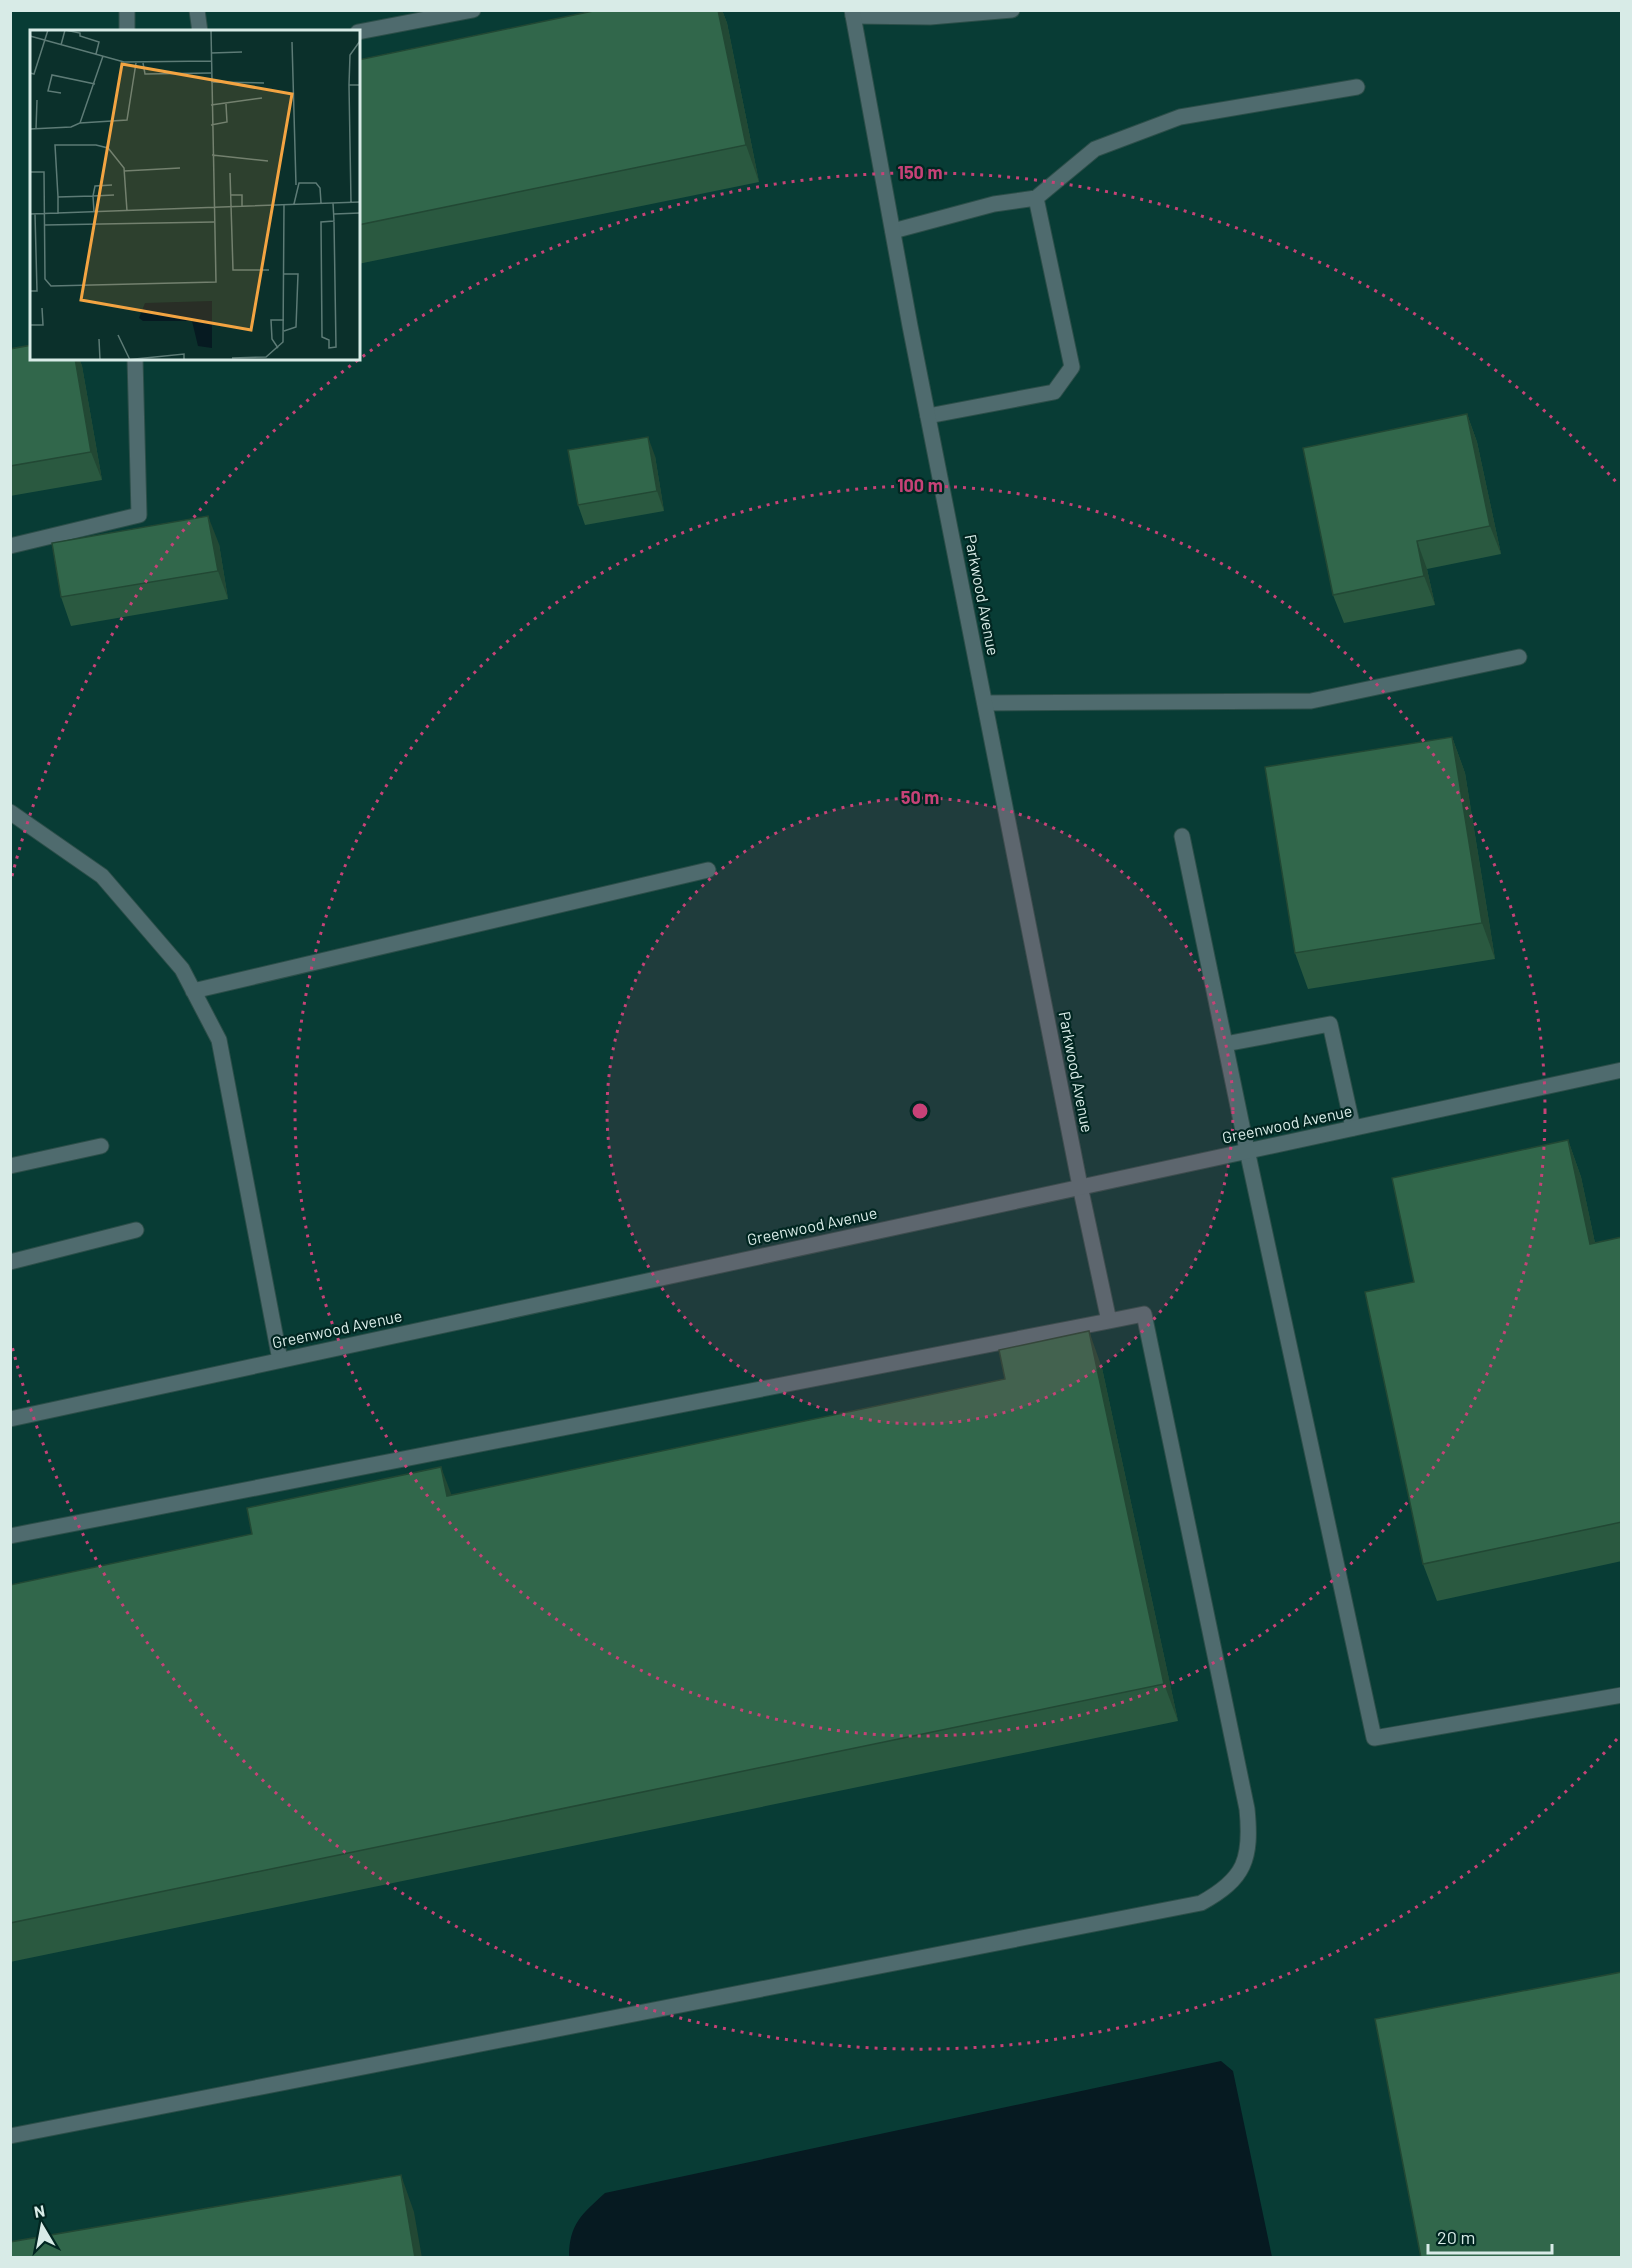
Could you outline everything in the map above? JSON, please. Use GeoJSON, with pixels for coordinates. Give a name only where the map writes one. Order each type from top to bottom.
{"type":"FeatureCollection","features":[{"type":"Feature","properties":{"kind":"street"},"geometry":{"type":"LineString","coordinates":[[127,10],[127,30]]}},
{"type":"Feature","properties":{"kind":"street"},"geometry":{"type":"LineString","coordinates":[[196,10],[200,30]]}},
{"type":"Feature","properties":{"kind":"street"},"geometry":{"type":"LineString","coordinates":[[360,32],[473,10]]}},
{"type":"Feature","properties":{"kind":"street"},"geometry":{"type":"LineString","coordinates":[[852,13],[930,17],[1012,10]]}},
{"type":"Feature","properties":{"kind":"street","name":"Parkwood Avenue"},"geometry":{"type":"LineString","coordinates":[[852,13],[928,416],[1080,1186],[1109,1321]]}},
{"type":"Feature","properties":{"kind":"street"},"geometry":{"type":"LineString","coordinates":[[893,231],[994,204],[1036,198],[1095,149],[1180,117],[1357,87]]}},
{"type":"Feature","properties":{"kind":"street"},"geometry":{"type":"LineString","coordinates":[[928,416],[1054,392],[1072,367],[1036,198]]}},
{"type":"Feature","properties":{"kind":"street"},"geometry":{"type":"LineString","coordinates":[[10,546],[139,515],[135,360]]}},
{"type":"Feature","properties":{"kind":"street"},"geometry":{"type":"LineString","coordinates":[[985,703],[1311,701],[1520,657]]}},
{"type":"Feature","properties":{"kind":"street"},"geometry":{"type":"LineString","coordinates":[[10,812],[102,876],[182,969],[219,1040],[280,1360]]}},
{"type":"Feature","properties":{"kind":"street"},"geometry":{"type":"LineString","coordinates":[[1182,836],[1374,1738],[1622,1695]]}},
{"type":"Feature","properties":{"kind":"street"},"geometry":{"type":"LineString","coordinates":[[193,991],[708,870]]}},
{"type":"Feature","properties":{"kind":"street"},"geometry":{"type":"LineString","coordinates":[[1225,1044],[1330,1024],[1353,1128]]}},
{"type":"Feature","properties":{"kind":"street","name":"Greenwood Avenue"},"geometry":{"type":"LineString","coordinates":[[10,1419],[1622,1070]]}},
{"type":"Feature","properties":{"kind":"street"},"geometry":{"type":"LineString","coordinates":[[10,1166],[101,1146]]}},
{"type":"Feature","properties":{"kind":"street"},"geometry":{"type":"LineString","coordinates":[[10,1262],[136,1230]]}},
{"type":"Feature","properties":{"kind":"street"},"geometry":{"type":"LineString","coordinates":[[10,1536],[1144,1314],[1250,1831],[1246,1856],[1236,1879],[1222,1892],[1201,1903],[10,2136]]}},
{"type":"Feature","properties":{"kind":"shaded area"},"geometry":{"type":"Polygon","coordinates":[[[11,11],[1621,11],[1621,2257],[11,2257],[11,11]]]}},
{"type":"Feature","properties":{"kind":"water"},"geometry":{"type":"Polygon","coordinates":[[[1221,2061],[1233,2071],[1272,2257],[569,2257],[571,2236],[578,2220],[605,2193],[1221,2061]]]}},
{"type":"Feature","properties":{"kind":"building"},"geometry":{"type":"Polygon","coordinates":[[[598,10],[718,10],[746,145],[360,225],[360,60],[598,10]]]}},
{"type":"Feature","properties":{"kind":"building"},"geometry":{"type":"Polygon","coordinates":[[[30,345],[30,360],[75,360],[91,452],[10,466],[10,349],[30,345]]]}},
{"type":"Feature","properties":{"kind":"building"},"geometry":{"type":"Polygon","coordinates":[[[1467,414],[1490,526],[1417,541],[1424,576],[1333,595],[1303,448],[1467,414]]]}},
{"type":"Feature","properties":{"kind":"building"},"geometry":{"type":"Polygon","coordinates":[[[648,437],[657,491],[578,505],[568,450],[648,437]]]}},
{"type":"Feature","properties":{"kind":"building"},"geometry":{"type":"Polygon","coordinates":[[[208,516],[218,571],[61,597],[52,543],[208,516]]]}},
{"type":"Feature","properties":{"kind":"building"},"geometry":{"type":"Polygon","coordinates":[[[1452,737],[1482,923],[1295,953],[1265,767],[1452,737]]]}},
{"type":"Feature","properties":{"kind":"building"},"geometry":{"type":"Polygon","coordinates":[[[1568,1140],[1590,1244],[1622,1237],[1622,1522],[1423,1564],[1365,1292],[1414,1282],[1392,1178],[1568,1140]]]}},
{"type":"Feature","properties":{"kind":"building"},"geometry":{"type":"Polygon","coordinates":[[[1089,1331],[1164,1684],[10,1923],[10,1585],[252,1534],[247,1508],[441,1467],[447,1496],[1005,1379],[999,1350],[1089,1331]]]}},
{"type":"Feature","properties":{"kind":"building"},"geometry":{"type":"Polygon","coordinates":[[[1622,1972],[1622,2258],[1421,2258],[1375,2019],[1622,1972]]]}},
{"type":"Feature","properties":{"kind":"building"},"geometry":{"type":"Polygon","coordinates":[[[401,2175],[415,2258],[10,2258],[10,2242],[401,2175]]]}}]}
